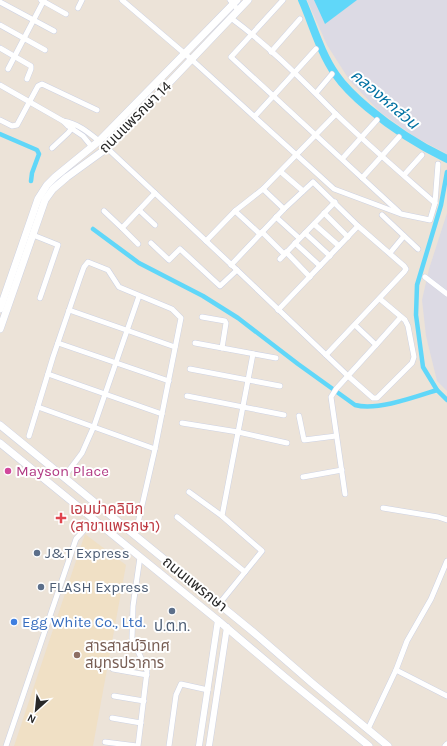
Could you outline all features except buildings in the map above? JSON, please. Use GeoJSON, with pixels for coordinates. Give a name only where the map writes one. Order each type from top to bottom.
{"type":"FeatureCollection","features":[{"type":"Feature","properties":{"kind":"main road","name":"ถนนแพรกษา 14"},"geometry":{"type":"LineString","coordinates":[[0,309],[38,199],[47,185],[99,141],[234,4],[248,0]]}},
{"type":"Feature","properties":{"kind":"main road","name":"ถนนแพรกษา 14"},"geometry":{"type":"LineString","coordinates":[[0,329],[45,200],[53,189],[66,177],[107,148],[114,141],[231,18],[234,4]]}},
{"type":"Feature","properties":{"kind":"main road"},"geometry":{"type":"LineString","coordinates":[[106,134],[114,141]]}},
{"type":"Feature","properties":{"kind":"main road"},"geometry":{"type":"LineString","coordinates":[[92,147],[99,154]]}},
{"type":"Feature","properties":{"kind":"main road","name":"ถนนแพรกษา"},"geometry":{"type":"LineString","coordinates":[[0,425],[219,604],[388,746]]}},
{"type":"Feature","properties":{"kind":"main road","name":"ถนนแพรกษา"},"geometry":{"type":"LineString","coordinates":[[1,446],[227,627],[276,670],[369,746]]}},
{"type":"Feature","properties":{"kind":"main road"},"geometry":{"type":"LineString","coordinates":[[276,670],[285,659]]}},
{"type":"Feature","properties":{"kind":"street"},"geometry":{"type":"LineString","coordinates":[[8,69],[43,0],[66,14]]}},
{"type":"Feature","properties":{"kind":"street"},"geometry":{"type":"LineString","coordinates":[[78,8],[82,0]]}},
{"type":"Feature","properties":{"kind":"street"},"geometry":{"type":"LineString","coordinates":[[122,0],[255,116],[334,189],[401,214],[430,220],[435,203],[438,164]]}},
{"type":"Feature","properties":{"kind":"street"},"geometry":{"type":"LineString","coordinates":[[283,0],[231,56],[401,214]]}},
{"type":"Feature","properties":{"kind":"street"},"geometry":{"type":"LineString","coordinates":[[0,2],[54,31]]}},
{"type":"Feature","properties":{"kind":"street"},"geometry":{"type":"LineString","coordinates":[[231,18],[252,33],[316,93],[336,114],[435,203]]}},
{"type":"Feature","properties":{"kind":"street"},"geometry":{"type":"LineString","coordinates":[[272,52],[300,19]]}},
{"type":"Feature","properties":{"kind":"street"},"geometry":{"type":"LineString","coordinates":[[0,25],[45,50]]}},
{"type":"Feature","properties":{"kind":"street"},"geometry":{"type":"LineString","coordinates":[[0,48],[31,66],[27,79]]}},
{"type":"Feature","properties":{"kind":"street"},"geometry":{"type":"LineString","coordinates":[[255,116],[316,49]]}},
{"type":"Feature","properties":{"kind":"street"},"geometry":{"type":"LineString","coordinates":[[316,93],[332,74]]}},
{"type":"Feature","properties":{"kind":"street"},"geometry":{"type":"LineString","coordinates":[[0,120],[12,126],[17,125],[38,86],[42,84],[96,110]]}},
{"type":"Feature","properties":{"kind":"street"},"geometry":{"type":"LineString","coordinates":[[1,87],[63,121],[85,130],[99,141]]}},
{"type":"Feature","properties":{"kind":"street"},"geometry":{"type":"LineString","coordinates":[[206,241],[235,212],[263,190],[336,114]]}},
{"type":"Feature","properties":{"kind":"street"},"geometry":{"type":"LineString","coordinates":[[342,159],[377,120]]}},
{"type":"Feature","properties":{"kind":"street"},"geometry":{"type":"LineString","coordinates":[[73,126],[92,147]]}},
{"type":"Feature","properties":{"kind":"street"},"geometry":{"type":"LineString","coordinates":[[52,148],[73,126]]}},
{"type":"Feature","properties":{"kind":"street"},"geometry":{"type":"LineString","coordinates":[[362,178],[399,136]]}},
{"type":"Feature","properties":{"kind":"street"},"geometry":{"type":"LineString","coordinates":[[107,148],[373,398],[377,398],[412,363],[414,357],[408,326],[405,320],[380,299]]}},
{"type":"Feature","properties":{"kind":"street"},"geometry":{"type":"LineString","coordinates":[[404,175],[422,155]]}},
{"type":"Feature","properties":{"kind":"street"},"geometry":{"type":"LineString","coordinates":[[281,172],[303,191]]}},
{"type":"Feature","properties":{"kind":"street"},"geometry":{"type":"LineString","coordinates":[[231,265],[276,217],[313,182],[358,226],[404,266],[406,269],[404,272],[326,355]]}},
{"type":"Feature","properties":{"kind":"street"},"geometry":{"type":"LineString","coordinates":[[263,190],[284,209]]}},
{"type":"Feature","properties":{"kind":"street"},"geometry":{"type":"LineString","coordinates":[[122,228],[155,193]]}},
{"type":"Feature","properties":{"kind":"street"},"geometry":{"type":"LineString","coordinates":[[280,259],[334,202]]}},
{"type":"Feature","properties":{"kind":"street"},"geometry":{"type":"LineString","coordinates":[[139,210],[155,225]]}},
{"type":"Feature","properties":{"kind":"street"},"geometry":{"type":"LineString","coordinates":[[104,212],[138,244]]}},
{"type":"Feature","properties":{"kind":"street"},"geometry":{"type":"LineString","coordinates":[[235,212],[285,253],[310,277]]}},
{"type":"Feature","properties":{"kind":"street"},"geometry":{"type":"LineString","coordinates":[[324,213],[348,237]]}},
{"type":"Feature","properties":{"kind":"street"},"geometry":{"type":"LineString","coordinates":[[382,215],[418,249]]}},
{"type":"Feature","properties":{"kind":"street"},"geometry":{"type":"LineString","coordinates":[[276,217],[320,266]]}},
{"type":"Feature","properties":{"kind":"street"},"geometry":{"type":"LineString","coordinates":[[314,224],[339,246]]}},
{"type":"Feature","properties":{"kind":"street"},"geometry":{"type":"LineString","coordinates":[[278,310],[358,226]]}},
{"type":"Feature","properties":{"kind":"street"},"geometry":{"type":"LineString","coordinates":[[305,233],[330,256]]}},
{"type":"Feature","properties":{"kind":"street"},"geometry":{"type":"LineString","coordinates":[[33,235],[58,245],[40,298]]}},
{"type":"Feature","properties":{"kind":"street"},"geometry":{"type":"LineString","coordinates":[[390,253],[404,236]]}},
{"type":"Feature","properties":{"kind":"street"},"geometry":{"type":"LineString","coordinates":[[151,243],[169,260],[180,249],[220,286],[237,270]]}},
{"type":"Feature","properties":{"kind":"street"},"geometry":{"type":"LineString","coordinates":[[28,436],[84,267],[90,261],[108,270],[119,287],[172,309],[181,318],[155,449],[138,523]]}},
{"type":"Feature","properties":{"kind":"street"},"geometry":{"type":"LineString","coordinates":[[425,277],[447,294]]}},
{"type":"Feature","properties":{"kind":"street"},"geometry":{"type":"LineString","coordinates":[[64,477],[82,453],[94,426],[139,296]]}},
{"type":"Feature","properties":{"kind":"street"},"geometry":{"type":"LineString","coordinates":[[69,310],[175,347]]}},
{"type":"Feature","properties":{"kind":"street"},"geometry":{"type":"LineString","coordinates":[[202,317],[225,321],[226,323],[222,348]]}},
{"type":"Feature","properties":{"kind":"street"},"geometry":{"type":"LineString","coordinates":[[345,494],[331,397],[401,317]]}},
{"type":"Feature","properties":{"kind":"street"},"geometry":{"type":"LineString","coordinates":[[355,325],[376,345]]}},
{"type":"Feature","properties":{"kind":"street"},"geometry":{"type":"LineString","coordinates":[[58,343],[169,381]]}},
{"type":"Feature","properties":{"kind":"street"},"geometry":{"type":"LineString","coordinates":[[194,343],[276,358]]}},
{"type":"Feature","properties":{"kind":"street"},"geometry":{"type":"LineString","coordinates":[[222,516],[253,354]]}},
{"type":"Feature","properties":{"kind":"street"},"geometry":{"type":"LineString","coordinates":[[190,369],[280,386]]}},
{"type":"Feature","properties":{"kind":"street"},"geometry":{"type":"LineString","coordinates":[[48,374],[162,414]]}},
{"type":"Feature","properties":{"kind":"street"},"geometry":{"type":"LineString","coordinates":[[187,396],[284,415]]}},
{"type":"Feature","properties":{"kind":"street"},"geometry":{"type":"LineString","coordinates":[[38,407],[155,449]]}},
{"type":"Feature","properties":{"kind":"street"},"geometry":{"type":"LineString","coordinates":[[299,416],[304,440],[336,436]]}},
{"type":"Feature","properties":{"kind":"street"},"geometry":{"type":"LineString","coordinates":[[182,423],[238,432],[287,443]]}},
{"type":"Feature","properties":{"kind":"street"},"geometry":{"type":"LineString","coordinates":[[303,477],[342,470]]}},
{"type":"Feature","properties":{"kind":"street"},"geometry":{"type":"LineString","coordinates":[[189,492],[222,516],[262,551],[219,604]]}},
{"type":"Feature","properties":{"kind":"street"},"geometry":{"type":"LineString","coordinates":[[383,508],[447,520]]}},
{"type":"Feature","properties":{"kind":"street"},"geometry":{"type":"LineString","coordinates":[[177,518],[246,572]]}},
{"type":"Feature","properties":{"kind":"street"},"geometry":{"type":"LineString","coordinates":[[6,746],[76,539],[94,519]]}},
{"type":"Feature","properties":{"kind":"street"},"geometry":{"type":"LineString","coordinates":[[105,742],[138,746],[147,675],[147,671],[132,638],[133,606],[140,557]]}},
{"type":"Feature","properties":{"kind":"street"},"geometry":{"type":"LineString","coordinates":[[368,729],[396,670],[407,641],[431,599],[447,561]]}},
{"type":"Feature","properties":{"kind":"street"},"geometry":{"type":"LineString","coordinates":[[199,746],[218,620]]}},
{"type":"Feature","properties":{"kind":"street"},"geometry":{"type":"LineString","coordinates":[[208,746],[227,627]]}},
{"type":"Feature","properties":{"kind":"street"},"geometry":{"type":"LineString","coordinates":[[113,669],[147,675]]}},
{"type":"Feature","properties":{"kind":"street"},"geometry":{"type":"LineString","coordinates":[[396,670],[447,696]]}},
{"type":"Feature","properties":{"kind":"street"},"geometry":{"type":"LineString","coordinates":[[169,746],[176,696],[180,684],[208,690]]}},
{"type":"Feature","properties":{"kind":"street"},"geometry":{"type":"LineString","coordinates":[[114,696],[144,701]]}},
{"type":"Feature","properties":{"kind":"street"},"geometry":{"type":"LineString","coordinates":[[112,718],[141,722]]}},
{"type":"Feature","properties":{"kind":"shaded area"},"geometry":{"type":"Polygon","coordinates":[[[307,0],[447,0],[447,154],[415,137],[380,112],[350,81],[327,45],[307,0]]]}},
{"type":"Feature","properties":{"kind":"shaded area"},"geometry":{"type":"Polygon","coordinates":[[[447,213],[447,391],[437,381],[426,336],[422,300],[429,269],[447,213]]]}},
{"type":"Feature","properties":{"kind":"shaded area","name":"สารสาสน์วิเทศ สมุทรปราการ"},"geometry":{"type":"Polygon","coordinates":[[[85,534],[126,565],[93,746],[14,746],[85,534]]]}},
{"type":"Feature","properties":{"kind":"water"},"geometry":{"type":"Polygon","coordinates":[[[314,0],[357,0],[325,24],[314,0]]]}},
{"type":"Feature","properties":{"kind":"waterway","name":"คลองหกส่วน"},"geometry":{"type":"LineString","coordinates":[[302,0],[325,57],[347,89],[396,130],[447,159]]}},
{"type":"Feature","properties":{"kind":"waterway"},"geometry":{"type":"LineString","coordinates":[[0,134],[37,150],[39,154],[32,173],[31,181]]}},
{"type":"Feature","properties":{"kind":"waterway"},"geometry":{"type":"LineString","coordinates":[[447,172],[441,205],[417,285],[416,315],[423,367],[437,390],[447,400]]}},
{"type":"Feature","properties":{"kind":"waterway"},"geometry":{"type":"LineString","coordinates":[[93,229],[139,263],[203,296],[238,318],[355,405],[385,405],[437,390]]}},
{"type":"Feature","properties":{"kind":"place","name":"Mayson Place"},"geometry":{"type":"Point","coordinates":[8,471]}},
{"type":"Feature","properties":{"kind":"place","name":"เอมม่าคลินิก (สาขาแพรกษา)"},"geometry":{"type":"Point","coordinates":[61,518]}},
{"type":"Feature","properties":{"kind":"place","name":"J&T Express"},"geometry":{"type":"Point","coordinates":[37,553]}},
{"type":"Feature","properties":{"kind":"place","name":"FLASH Express"},"geometry":{"type":"Point","coordinates":[41,587]}},
{"type":"Feature","properties":{"kind":"place","name":"ป.ต.ท."},"geometry":{"type":"Point","coordinates":[172,611]}},
{"type":"Feature","properties":{"kind":"place","name":"Egg White Co., Ltd."},"geometry":{"type":"Point","coordinates":[14,622]}},
{"type":"Feature","properties":{"kind":"place","name":"สารสาสน์วิเทศ สมุทรปราการ"},"geometry":{"type":"Point","coordinates":[77,655]}}]}
